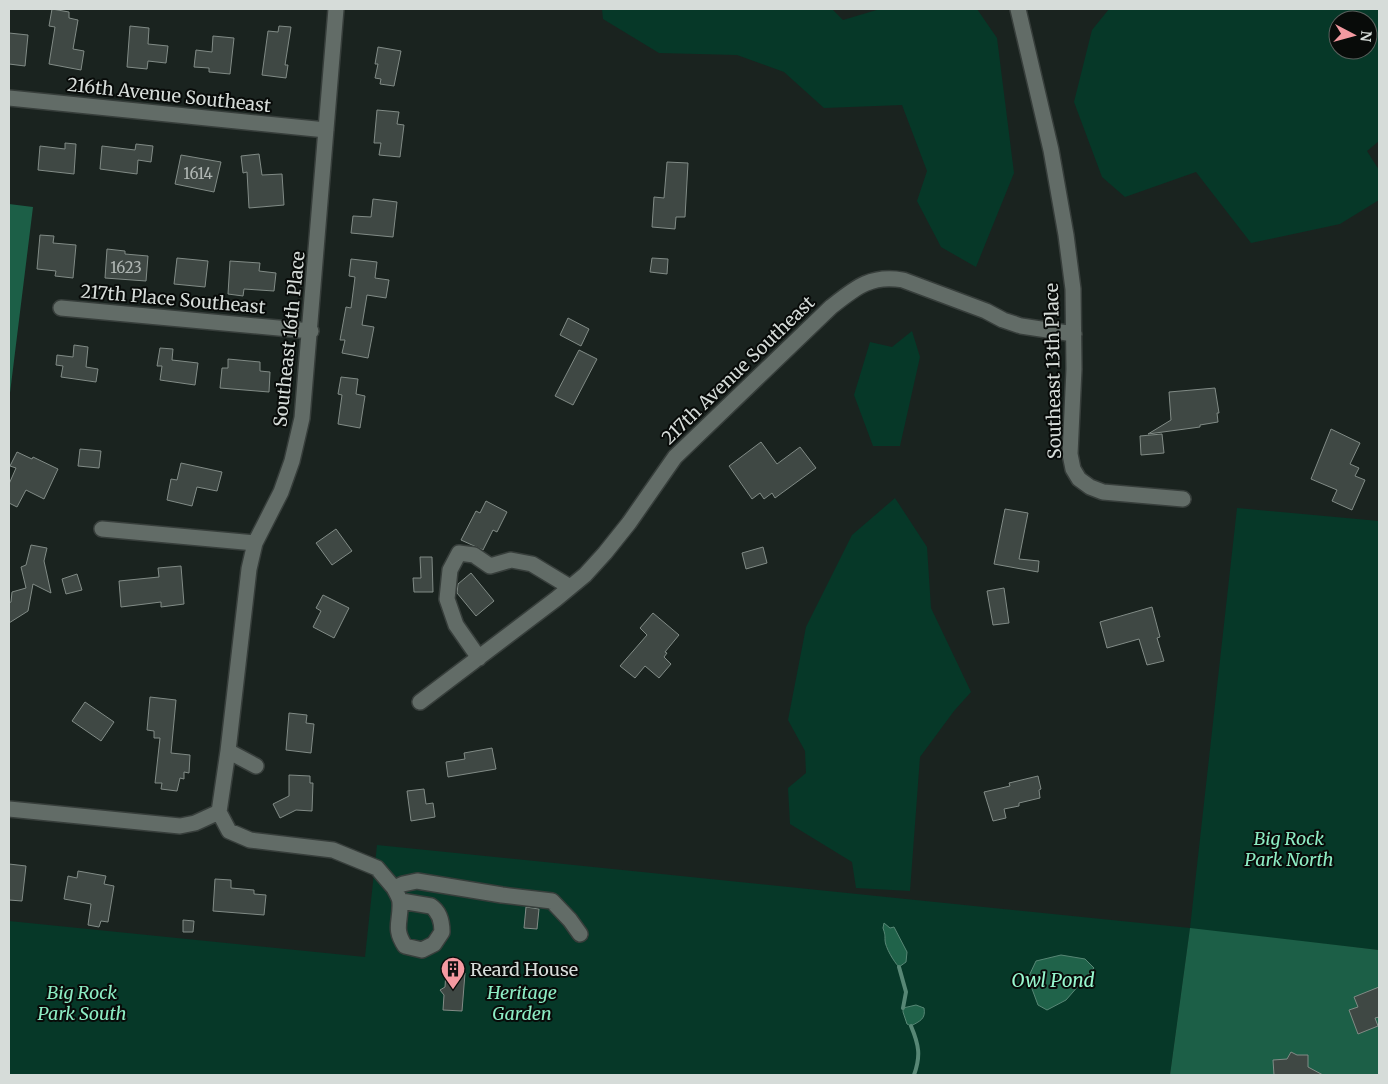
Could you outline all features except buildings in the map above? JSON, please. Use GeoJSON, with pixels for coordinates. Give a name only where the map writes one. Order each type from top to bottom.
{"type":"FeatureCollection","features":[{"type":"Feature","properties":{"kind":"street","name":"Southeast 16th Place"},"geometry":{"type":"LineString","coordinates":[[219,812],[249,569],[255,543],[281,492],[292,461],[302,418],[311,331],[336,9]]}},
{"type":"Feature","properties":{"kind":"street","name":"Southeast 13th Place"},"geometry":{"type":"LineString","coordinates":[[1018,9],[1051,150],[1073,289],[1074,334],[1070,454],[1073,469],[1079,479],[1090,487],[1104,492],[1183,499]]}},
{"type":"Feature","properties":{"kind":"street","name":"216th Avenue Southeast"},"geometry":{"type":"LineString","coordinates":[[9,98],[326,130]]}},
{"type":"Feature","properties":{"kind":"street","name":"217th Avenue Southeast"},"geometry":{"type":"LineString","coordinates":[[420,702],[570,587],[605,553],[629,523],[674,456],[831,307],[860,285],[880,278],[890,277],[903,280],[986,311],[1003,320],[1021,326],[1074,334]]}},
{"type":"Feature","properties":{"kind":"street","name":"217th Place Southeast"},"geometry":{"type":"LineString","coordinates":[[61,308],[311,331]]}},
{"type":"Feature","properties":{"kind":"street"},"geometry":{"type":"LineString","coordinates":[[102,529],[255,543]]}},
{"type":"Feature","properties":{"kind":"street"},"geometry":{"type":"LineString","coordinates":[[479,658],[456,625],[447,599],[450,570],[460,553],[474,555],[490,566],[511,560],[532,564],[570,587]]}},
{"type":"Feature","properties":{"kind":"street"},"geometry":{"type":"LineString","coordinates":[[228,751],[256,766]]}},
{"type":"Feature","properties":{"kind":"street"},"geometry":{"type":"LineString","coordinates":[[9,809],[180,826],[195,823],[219,812],[229,831],[250,840],[334,850],[377,868],[397,895],[403,884],[417,881],[552,901],[580,934]]}},
{"type":"Feature","properties":{"kind":"green space"},"geometry":{"type":"Polygon","coordinates":[[[602,9],[832,9],[843,20],[880,9],[977,9],[997,38],[1014,173],[976,267],[941,247],[917,201],[927,171],[902,105],[824,108],[784,72],[737,55],[659,53],[603,19],[602,9]]]}},
{"type":"Feature","properties":{"kind":"green space"},"geometry":{"type":"Polygon","coordinates":[[[1109,9],[1379,9],[1379,141],[1367,151],[1379,170],[1379,200],[1340,224],[1251,243],[1196,172],[1125,197],[1102,177],[1074,102],[1092,30],[1109,9]]]}},
{"type":"Feature","properties":{"kind":"green space"},"geometry":{"type":"Polygon","coordinates":[[[912,331],[920,357],[900,446],[873,446],[854,395],[870,342],[892,347],[912,331]]]}},
{"type":"Feature","properties":{"kind":"green space"},"geometry":{"type":"Polygon","coordinates":[[[895,498],[927,547],[931,608],[971,692],[954,711],[920,757],[910,891],[856,888],[852,862],[790,824],[788,788],[806,773],[805,751],[788,720],[806,627],[852,535],[895,498]]]}},
{"type":"Feature","properties":{"kind":"green space"},"geometry":{"type":"Polygon","coordinates":[[[1237,508],[1379,521],[1379,950],[1190,929],[1170,1075],[9,1075],[9,921],[365,957],[377,845],[1190,928],[1237,508]]]}},
{"type":"Feature","properties":{"kind":"shaded area"},"geometry":{"type":"Polygon","coordinates":[[[9,204],[33,207],[9,401],[9,204]]]}},
{"type":"Feature","properties":{"kind":"shaded area"},"geometry":{"type":"Polygon","coordinates":[[[1190,928],[1379,950],[1379,1075],[1170,1075],[1190,928]]]}},
{"type":"Feature","properties":{"kind":"water"},"geometry":{"type":"Polygon","coordinates":[[[884,923],[890,928],[894,927],[907,952],[906,962],[899,967],[886,946],[884,923]]]}},
{"type":"Feature","properties":{"kind":"water","name":"Owl Pond"},"geometry":{"type":"Polygon","coordinates":[[[1061,955],[1085,959],[1094,968],[1066,1000],[1047,1010],[1038,1005],[1028,978],[1036,961],[1061,955]]]}},
{"type":"Feature","properties":{"kind":"water"},"geometry":{"type":"Polygon","coordinates":[[[916,1005],[924,1008],[924,1015],[920,1021],[911,1026],[907,1024],[903,1008],[916,1005]]]}},
{"type":"Feature","properties":{"kind":"waterway"},"geometry":{"type":"LineString","coordinates":[[899,967],[906,992],[903,1008]]}},
{"type":"Feature","properties":{"kind":"waterway"},"geometry":{"type":"LineString","coordinates":[[911,1026],[918,1050],[918,1062],[914,1075]]}},
{"type":"Feature","properties":{"kind":"place","name":"Reard House"},"geometry":{"type":"Point","coordinates":[453,990]}},
{"type":"Feature","properties":{"kind":"park label","name":"Big Rock Park North"},"geometry":{"type":"Point","coordinates":[1289,848]}},
{"type":"Feature","properties":{"kind":"park label","name":"Big Rock Park South"},"geometry":{"type":"Point","coordinates":[82,1002]}},
{"type":"Feature","properties":{"kind":"park label","name":"Heritage Garden"},"geometry":{"type":"Point","coordinates":[522,1002]}}]}
